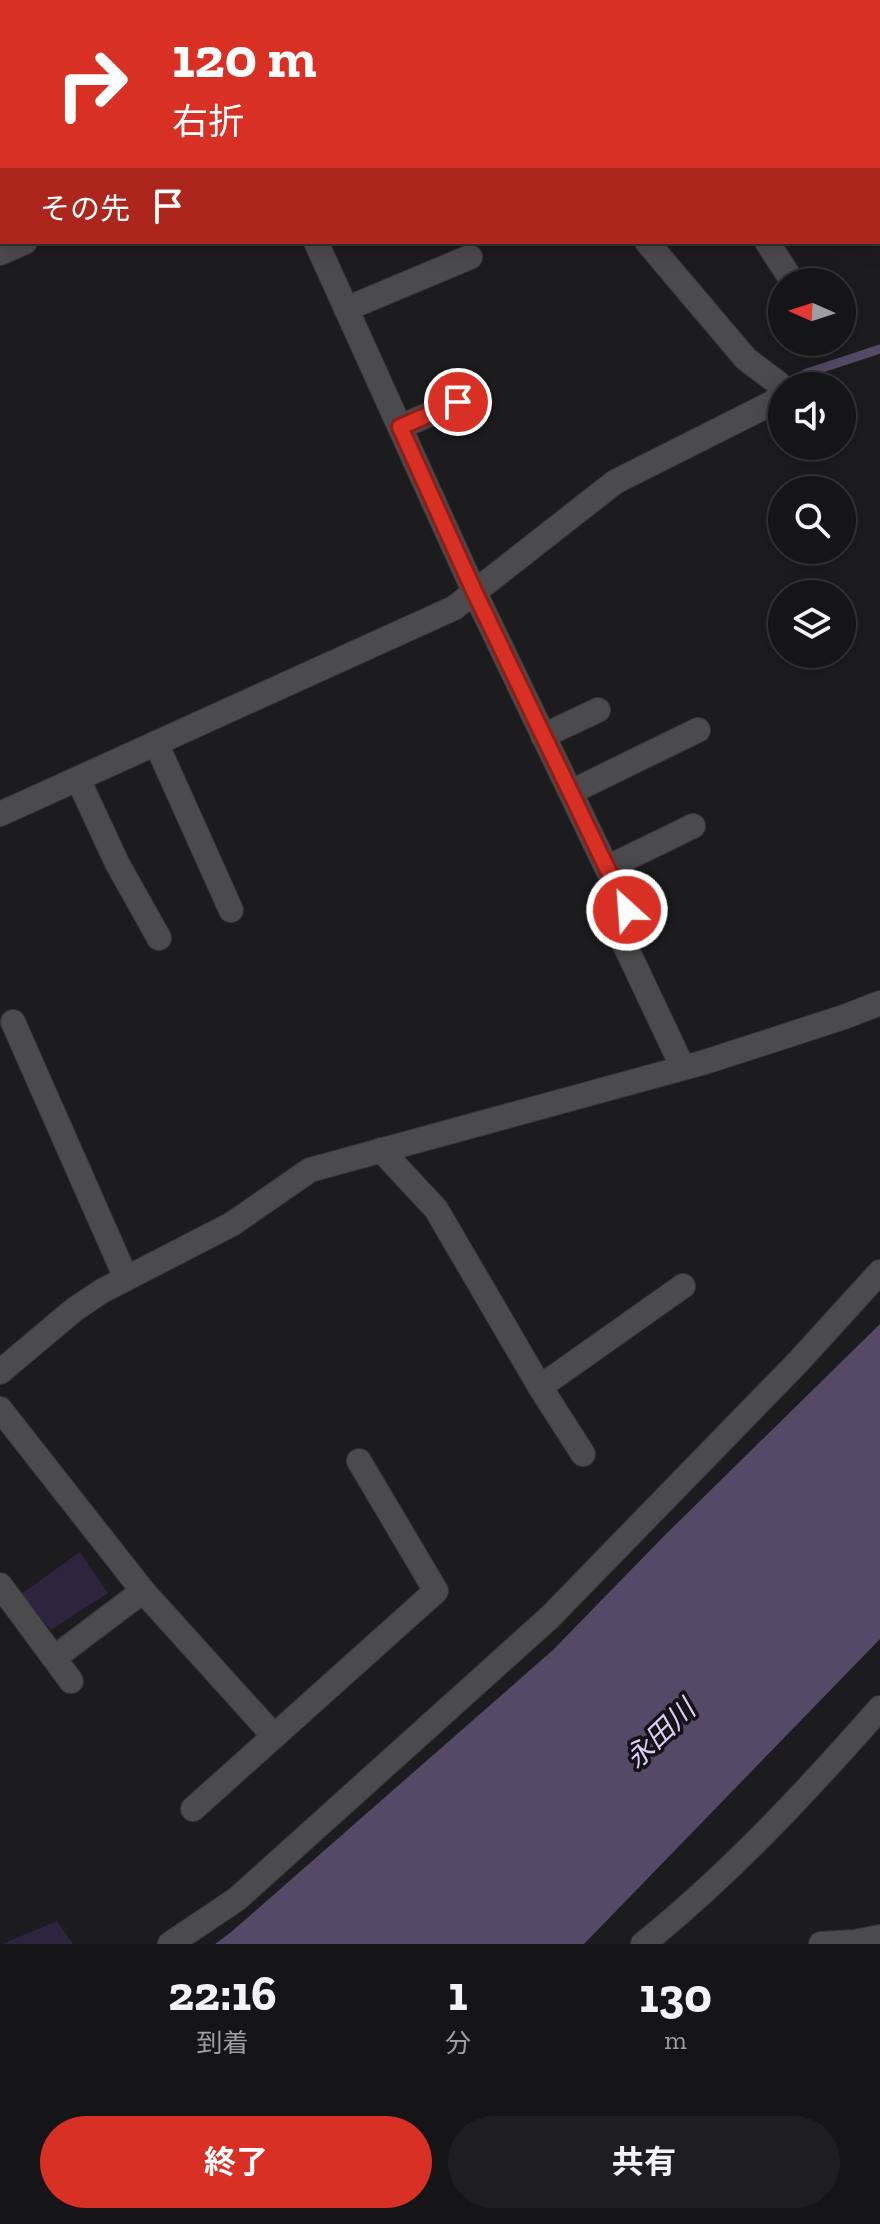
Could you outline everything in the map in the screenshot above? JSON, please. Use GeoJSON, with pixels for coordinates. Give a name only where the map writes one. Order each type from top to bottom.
{"type":"FeatureCollection","features":[{"type":"Feature","properties":{"kind":"street"},"geometry":{"type":"LineString","coordinates":[[0,253],[20,244]]}},
{"type":"Feature","properties":{"kind":"street"},"geometry":{"type":"LineString","coordinates":[[317,244],[474,591],[627,910]]}},
{"type":"Feature","properties":{"kind":"street"},"geometry":{"type":"LineString","coordinates":[[0,814],[454,608],[615,482],[774,402],[781,393],[778,383],[746,359],[649,244]]}},
{"type":"Feature","properties":{"kind":"street"},"geometry":{"type":"LineString","coordinates":[[768,244],[784,268]]}},
{"type":"Feature","properties":{"kind":"street"},"geometry":{"type":"LineString","coordinates":[[346,309],[470,257]]}},
{"type":"Feature","properties":{"kind":"street"},"geometry":{"type":"LineString","coordinates":[[400,427],[458,402]]}},
{"type":"Feature","properties":{"kind":"street"},"geometry":{"type":"LineString","coordinates":[[543,736],[598,710]]}},
{"type":"Feature","properties":{"kind":"street"},"geometry":{"type":"LineString","coordinates":[[571,792],[698,730]]}},
{"type":"Feature","properties":{"kind":"street"},"geometry":{"type":"LineString","coordinates":[[156,743],[231,910]]}},
{"type":"Feature","properties":{"kind":"street"},"geometry":{"type":"LineString","coordinates":[[78,779],[117,863],[159,938]]}},
{"type":"Feature","properties":{"kind":"street"},"geometry":{"type":"LineString","coordinates":[[607,868],[693,826]]}},
{"type":"Feature","properties":{"kind":"street"},"geometry":{"type":"LineString","coordinates":[[623,941],[683,1068]]}},
{"type":"Feature","properties":{"kind":"street"},"geometry":{"type":"LineString","coordinates":[[1,1368],[75,1309],[126,1278],[232,1224],[310,1170],[683,1068],[880,1003]]}},
{"type":"Feature","properties":{"kind":"street"},"geometry":{"type":"LineString","coordinates":[[13,1022],[126,1278]]}},
{"type":"Feature","properties":{"kind":"street"},"geometry":{"type":"LineString","coordinates":[[381,1150],[436,1209],[540,1387],[583,1454]]}},
{"type":"Feature","properties":{"kind":"street"},"geometry":{"type":"LineString","coordinates":[[170,1944],[237,1899],[550,1617],[799,1361],[880,1272]]}},
{"type":"Feature","properties":{"kind":"street"},"geometry":{"type":"LineString","coordinates":[[540,1387],[683,1286]]}},
{"type":"Feature","properties":{"kind":"street"},"geometry":{"type":"LineString","coordinates":[[0,1409],[143,1591],[274,1736]]}},
{"type":"Feature","properties":{"kind":"street"},"geometry":{"type":"LineString","coordinates":[[193,1809],[436,1591],[359,1461]]}},
{"type":"Feature","properties":{"kind":"street"},"geometry":{"type":"LineString","coordinates":[[0,1585],[71,1681]]}},
{"type":"Feature","properties":{"kind":"street"},"geometry":{"type":"LineString","coordinates":[[54,1658],[143,1591]]}},
{"type":"Feature","properties":{"kind":"street"},"geometry":{"type":"LineString","coordinates":[[643,1944],[691,1906],[798,1800],[880,1708]]}},
{"type":"Feature","properties":{"kind":"street"},"geometry":{"type":"LineString","coordinates":[[821,1944],[880,1937]]}},
{"type":"Feature","properties":{"kind":"shaded area"},"geometry":{"type":"Polygon","coordinates":[[[80,1552],[108,1593],[51,1630],[21,1594],[80,1552]]]}},
{"type":"Feature","properties":{"kind":"shaded area"},"geometry":{"type":"Polygon","coordinates":[[[57,1921],[73,1944],[2,1944],[57,1921]]]}},
{"type":"Feature","properties":{"kind":"water","name":"永田川"},"geometry":{"type":"Polygon","coordinates":[[[880,1324],[880,1639],[584,1944],[215,1944],[553,1650],[880,1324]]]}},
{"type":"Feature","properties":{"kind":"waterway"},"geometry":{"type":"LineString","coordinates":[[810,372],[880,349]]}},
{"type":"Feature","properties":{"kind":"route"},"geometry":{"type":"LineString","coordinates":[[458,402],[400,427],[474,591],[627,910]]}}]}
